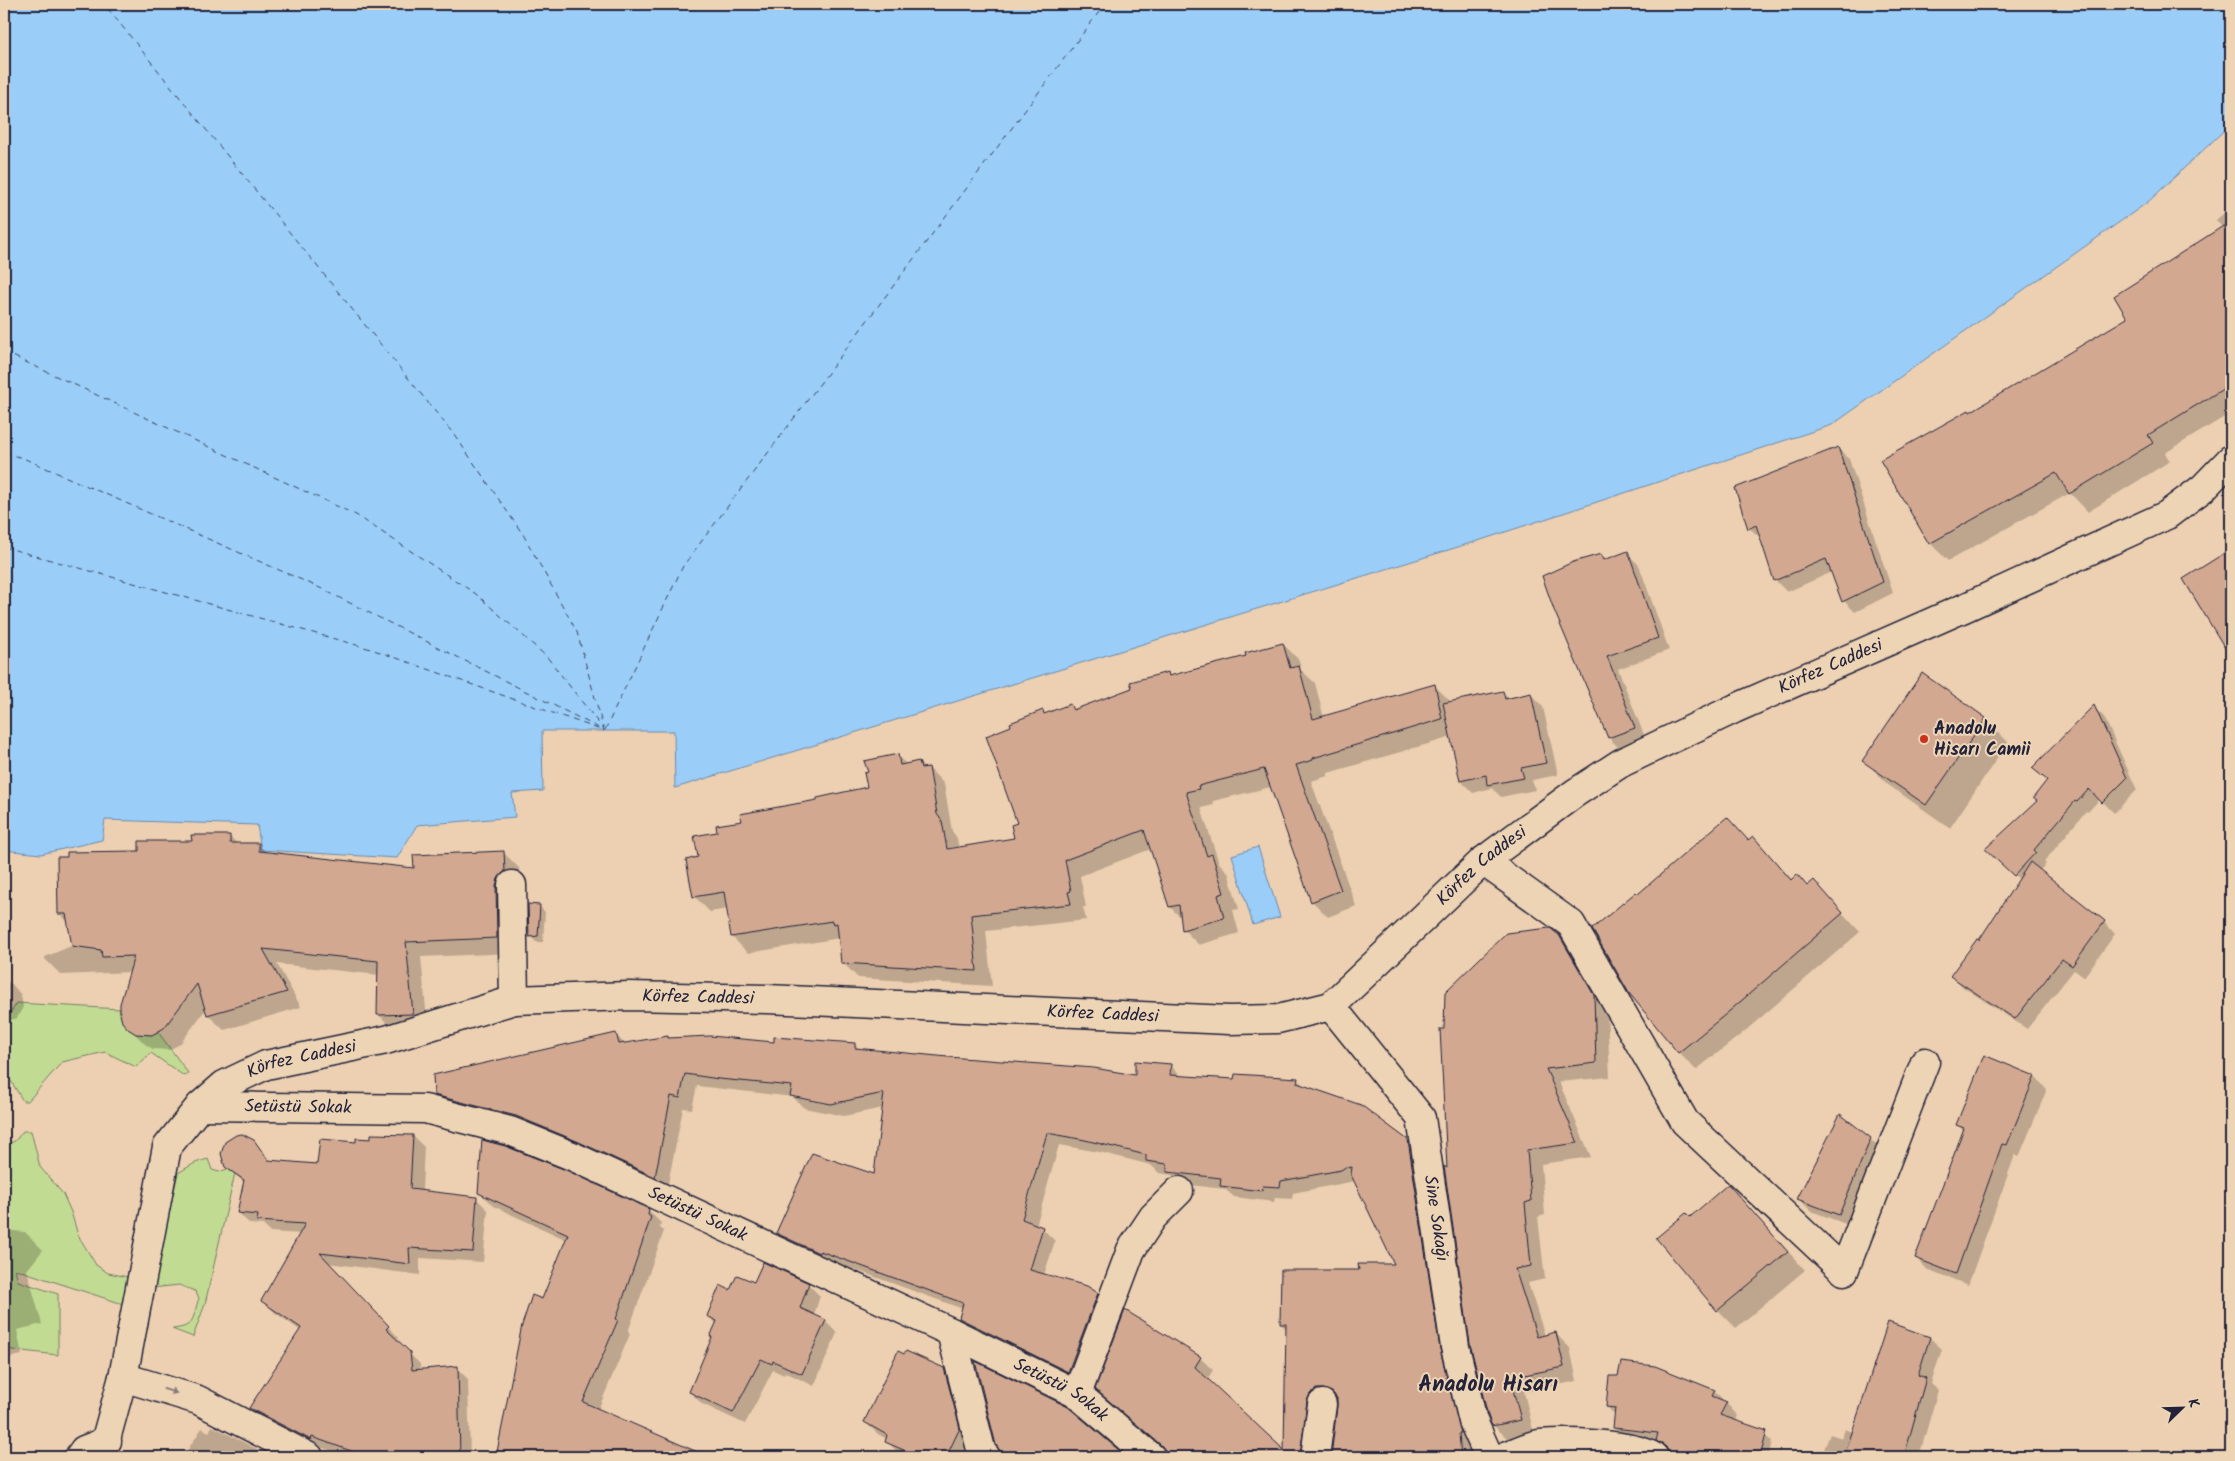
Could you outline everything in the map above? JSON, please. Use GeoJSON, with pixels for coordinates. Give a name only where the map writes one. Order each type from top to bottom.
{"type":"FeatureCollection","features":[{"type":"Feature","properties":{"kind":"street","name":"Körfez Caddesi"},"geometry":{"type":"LineString","coordinates":[[104,1449],[123,1377],[167,1147],[200,1106],[224,1085],[266,1065],[386,1040],[514,1000],[629,996],[767,999],[1229,1020],[1278,1019],[1331,1006],[1483,861],[1575,793],[1621,763],[1734,709],[1964,608],[2166,515],[2203,488],[2231,459]]}},
{"type":"Feature","properties":{"kind":"street"},"geometry":{"type":"LineString","coordinates":[[1483,861],[1571,924],[1685,1122],[1844,1271],[1925,1062]]}},
{"type":"Feature","properties":{"kind":"street"},"geometry":{"type":"LineString","coordinates":[[512,885],[514,1000]]}},
{"type":"Feature","properties":{"kind":"street","name":"Sine Sokağı"},"geometry":{"type":"LineString","coordinates":[[1331,1006],[1420,1118],[1455,1346],[1473,1421],[1489,1457]]}},
{"type":"Feature","properties":{"kind":"street","name":"Setüstü Sokak"},"geometry":{"type":"LineString","coordinates":[[200,1106],[425,1109],[510,1131],[572,1156],[950,1332],[1077,1394],[1152,1457]]}},
{"type":"Feature","properties":{"kind":"street"},"geometry":{"type":"LineString","coordinates":[[1077,1394],[1131,1250],[1153,1216],[1180,1191]]}},
{"type":"Feature","properties":{"kind":"street"},"geometry":{"type":"LineString","coordinates":[[950,1332],[982,1452],[986,1457]]}},
{"type":"Feature","properties":{"kind":"street"},"geometry":{"type":"LineString","coordinates":[[123,1377],[198,1400],[309,1457]]}},
{"type":"Feature","properties":{"kind":"street"},"geometry":{"type":"LineString","coordinates":[[1315,1457],[1322,1404]]}},
{"type":"Feature","properties":{"kind":"street"},"geometry":{"type":"LineString","coordinates":[[1472,1457],[1473,1421]]}},
{"type":"Feature","properties":{"kind":"street"},"geometry":{"type":"LineString","coordinates":[[1503,1457],[1538,1444],[1555,1444],[1598,1445],[1639,1450],[1654,1457]]}},
{"type":"Feature","properties":{"kind":"street"},"geometry":{"type":"LineString","coordinates":[[79,1457],[84,1450],[104,1449]]}},
{"type":"Feature","properties":{"kind":"green space"},"geometry":{"type":"Polygon","coordinates":[[[17,1003],[120,1009],[124,1022],[133,1030],[145,1034],[158,1032],[188,1073],[184,1076],[151,1053],[136,1067],[105,1052],[62,1062],[28,1101],[23,1101],[11,1081],[4,1080],[4,1016],[11,1012],[17,1003]]]}},
{"type":"Feature","properties":{"kind":"green space"},"geometry":{"type":"Polygon","coordinates":[[[23,1131],[31,1131],[40,1167],[63,1194],[78,1235],[96,1265],[108,1273],[133,1278],[129,1306],[15,1269],[18,1281],[58,1294],[58,1355],[4,1349],[4,1145],[15,1141],[23,1131]]]}},
{"type":"Feature","properties":{"kind":"green space"},"geometry":{"type":"Polygon","coordinates":[[[208,1159],[212,1170],[219,1172],[227,1169],[235,1173],[205,1304],[193,1337],[172,1329],[185,1326],[192,1320],[199,1298],[195,1291],[179,1285],[152,1288],[178,1173],[195,1163],[208,1159]]]}},
{"type":"Feature","properties":{"kind":"water"},"geometry":{"type":"Polygon","coordinates":[[[4,4],[2231,4],[2231,124],[2148,202],[1832,425],[1484,539],[675,788],[674,731],[542,731],[543,791],[512,793],[515,817],[417,825],[397,858],[261,850],[257,825],[105,820],[102,840],[41,854],[4,850],[4,4]]]}},
{"type":"Feature","properties":{"kind":"water"},"geometry":{"type":"Polygon","coordinates":[[[1258,847],[1280,917],[1253,925],[1232,855],[1258,847]]]}},
{"type":"Feature","properties":{"kind":"building"},"geometry":{"type":"Polygon","coordinates":[[[2231,221],[2231,384],[2148,435],[2153,443],[2069,494],[2056,473],[1929,544],[1880,460],[1969,410],[1970,412],[2127,318],[2114,296],[2231,221]]]}},
{"type":"Feature","properties":{"kind":"building"},"geometry":{"type":"Polygon","coordinates":[[[1838,447],[1883,582],[1842,602],[1826,559],[1774,581],[1756,525],[1748,529],[1735,488],[1838,447]]]}},
{"type":"Feature","properties":{"kind":"building"},"geometry":{"type":"Polygon","coordinates":[[[2231,549],[2231,658],[2183,579],[2231,549]]]}},
{"type":"Feature","properties":{"kind":"building"},"geometry":{"type":"Polygon","coordinates":[[[1628,551],[1658,638],[1607,656],[1635,728],[1608,738],[1554,610],[1542,576],[1573,562],[1601,554],[1604,560],[1628,551]]]}},
{"type":"Feature","properties":{"kind":"building"},"geometry":{"type":"Polygon","coordinates":[[[1283,643],[1290,668],[1299,666],[1313,719],[1435,684],[1442,719],[1313,758],[1313,760],[1296,765],[1341,890],[1311,902],[1264,769],[1198,786],[1199,789],[1186,792],[1207,856],[1212,854],[1224,893],[1218,895],[1224,918],[1182,930],[1179,905],[1169,907],[1144,830],[1065,860],[1071,891],[1068,892],[1071,904],[971,915],[977,971],[841,963],[837,923],[833,924],[832,921],[731,937],[724,892],[693,897],[686,860],[698,857],[694,836],[717,832],[716,825],[742,821],[740,814],[817,800],[817,798],[867,787],[864,773],[868,772],[864,761],[898,754],[900,765],[919,761],[921,768],[929,767],[937,814],[942,821],[947,849],[1014,838],[1011,825],[1017,823],[986,736],[1011,726],[1010,723],[1043,710],[1044,714],[1070,704],[1073,710],[1132,688],[1130,682],[1168,672],[1169,676],[1246,656],[1245,653],[1283,643]]]}},
{"type":"Feature","properties":{"kind":"building","name":"Anadolu Hisarı Camii"},"geometry":{"type":"Polygon","coordinates":[[[1922,673],[1986,718],[1926,805],[1862,761],[1922,673]]]}},
{"type":"Feature","properties":{"kind":"building"},"geometry":{"type":"Polygon","coordinates":[[[1503,691],[1505,699],[1531,693],[1546,763],[1521,768],[1524,778],[1487,785],[1486,775],[1460,781],[1443,703],[1503,691]]]}},
{"type":"Feature","properties":{"kind":"building"},"geometry":{"type":"Polygon","coordinates":[[[2094,705],[2127,778],[2102,803],[2089,789],[2077,802],[2075,801],[2034,850],[2036,852],[2014,876],[1985,849],[2037,801],[2033,798],[2047,780],[2032,768],[2094,705]]]}},
{"type":"Feature","properties":{"kind":"building"},"geometry":{"type":"Polygon","coordinates":[[[1727,817],[1748,840],[1753,836],[1791,880],[1797,874],[1807,886],[1814,880],[1843,913],[1678,1053],[1629,993],[1592,929],[1636,892],[1638,894],[1727,817]]]}},
{"type":"Feature","properties":{"kind":"building"},"geometry":{"type":"Polygon","coordinates":[[[191,835],[230,835],[230,843],[259,843],[259,851],[414,868],[413,855],[504,851],[505,871],[499,877],[496,885],[497,938],[406,942],[413,1014],[377,1015],[378,961],[263,949],[287,992],[207,1015],[197,984],[164,1028],[152,1035],[136,1034],[122,1022],[120,1014],[120,1004],[134,956],[102,957],[101,950],[72,946],[66,914],[58,914],[57,857],[67,857],[67,852],[139,851],[139,841],[192,841],[191,835]]]}},
{"type":"Feature","properties":{"kind":"building"},"geometry":{"type":"Polygon","coordinates":[[[2030,862],[2105,921],[2072,966],[2062,959],[2015,1019],[1950,976],[1977,939],[1979,940],[2030,862]]]}},
{"type":"Feature","properties":{"kind":"building"},"geometry":{"type":"Polygon","coordinates":[[[528,904],[540,905],[538,936],[529,937],[528,904]]]}},
{"type":"Feature","properties":{"kind":"building"},"geometry":{"type":"Polygon","coordinates":[[[1550,928],[1559,935],[1594,995],[1596,1063],[1546,1069],[1578,1143],[1527,1150],[1531,1201],[1525,1203],[1531,1266],[1515,1269],[1537,1337],[1556,1332],[1564,1367],[1510,1378],[1521,1420],[1492,1426],[1470,1344],[1444,1166],[1447,1168],[1440,1029],[1444,1029],[1445,992],[1506,933],[1550,928]]]}},
{"type":"Feature","properties":{"kind":"building"},"geometry":{"type":"Polygon","coordinates":[[[616,1033],[619,1044],[668,1036],[668,1038],[710,1036],[774,1042],[774,1037],[855,1043],[855,1048],[1094,1068],[1135,1075],[1135,1061],[1171,1064],[1170,1075],[1234,1079],[1235,1074],[1298,1078],[1297,1083],[1361,1105],[1408,1140],[1440,1349],[1461,1433],[1459,1433],[1461,1457],[1331,1457],[1337,1398],[1332,1392],[1316,1389],[1310,1394],[1307,1401],[1300,1457],[1166,1457],[1166,1451],[1161,1445],[1095,1389],[1125,1310],[1201,1357],[1195,1367],[1284,1450],[1286,1324],[1280,1324],[1281,1270],[1359,1270],[1358,1264],[1394,1264],[1351,1175],[1352,1167],[1348,1168],[1347,1166],[1341,1170],[1281,1181],[1280,1187],[1263,1186],[1262,1191],[1220,1186],[1221,1178],[1167,1172],[1167,1164],[1146,1161],[1146,1155],[1047,1133],[1022,1219],[1043,1227],[1030,1270],[1087,1286],[1098,1293],[1068,1372],[959,1318],[963,1303],[820,1251],[819,1253],[776,1233],[812,1153],[874,1174],[884,1093],[831,1104],[790,1096],[792,1086],[685,1074],[680,1098],[671,1096],[655,1177],[579,1142],[516,1116],[434,1095],[433,1075],[616,1033]]]}},
{"type":"Feature","properties":{"kind":"building"},"geometry":{"type":"Polygon","coordinates":[[[1984,1055],[2035,1076],[2007,1145],[2002,1144],[1956,1274],[1915,1258],[1964,1128],[1956,1125],[1984,1055]]]}},
{"type":"Feature","properties":{"kind":"building"},"geometry":{"type":"Polygon","coordinates":[[[1840,1114],[1871,1138],[1839,1215],[1797,1199],[1840,1114]]]}},
{"type":"Feature","properties":{"kind":"building"},"geometry":{"type":"Polygon","coordinates":[[[242,1134],[254,1140],[268,1160],[317,1164],[320,1139],[356,1142],[356,1138],[371,1139],[371,1134],[413,1135],[410,1189],[477,1197],[473,1252],[409,1248],[410,1264],[320,1253],[389,1326],[386,1329],[410,1352],[412,1370],[458,1366],[460,1457],[368,1457],[312,1437],[311,1440],[249,1408],[301,1328],[261,1301],[305,1224],[257,1221],[258,1215],[237,1213],[244,1180],[225,1167],[221,1154],[225,1142],[236,1135],[242,1134]]]}},
{"type":"Feature","properties":{"kind":"building"},"geometry":{"type":"Polygon","coordinates":[[[482,1140],[505,1146],[566,1170],[649,1209],[648,1215],[651,1217],[616,1319],[618,1320],[583,1402],[709,1457],[496,1457],[522,1325],[532,1295],[542,1299],[568,1234],[478,1193],[482,1140]]]}},
{"type":"Feature","properties":{"kind":"building"},"geometry":{"type":"Polygon","coordinates":[[[1728,1184],[1788,1252],[1717,1311],[1656,1238],[1686,1213],[1690,1217],[1728,1184]]]}},
{"type":"Feature","properties":{"kind":"building"},"geometry":{"type":"Polygon","coordinates":[[[763,1262],[809,1283],[800,1308],[826,1320],[802,1374],[773,1361],[772,1364],[761,1359],[733,1413],[689,1392],[717,1321],[707,1316],[720,1285],[730,1290],[737,1275],[754,1282],[763,1262]]]}},
{"type":"Feature","properties":{"kind":"building"},"geometry":{"type":"Polygon","coordinates":[[[1888,1322],[1930,1337],[1918,1375],[1926,1378],[1904,1457],[1844,1457],[1888,1322]]]}},
{"type":"Feature","properties":{"kind":"building"},"geometry":{"type":"Polygon","coordinates":[[[898,1351],[904,1354],[906,1351],[944,1368],[960,1428],[946,1457],[920,1457],[885,1442],[887,1435],[864,1422],[898,1351]]]}},
{"type":"Feature","properties":{"kind":"building"},"geometry":{"type":"Polygon","coordinates":[[[975,1361],[1068,1407],[1127,1457],[1001,1457],[1001,1452],[996,1445],[975,1361]]]}},
{"type":"Feature","properties":{"kind":"building"},"geometry":{"type":"Polygon","coordinates":[[[1621,1362],[1655,1366],[1715,1390],[1712,1396],[1727,1402],[1720,1415],[1767,1431],[1760,1457],[1679,1457],[1668,1452],[1666,1447],[1656,1441],[1658,1433],[1613,1428],[1615,1408],[1606,1407],[1609,1376],[1618,1376],[1621,1362]]]}},
{"type":"Feature","properties":{"kind":"ferry route"},"geometry":{"type":"LineString","coordinates":[[4,547],[371,649],[604,731],[577,632],[524,536],[456,437],[104,4]]}},
{"type":"Feature","properties":{"kind":"ferry route"},"geometry":{"type":"LineString","coordinates":[[605,730],[683,566],[1105,4]]}},
{"type":"Feature","properties":{"kind":"ferry route"},"geometry":{"type":"LineString","coordinates":[[4,352],[356,515],[476,594],[547,657],[604,730]]}},
{"type":"Feature","properties":{"kind":"ferry route"},"geometry":{"type":"LineString","coordinates":[[4,453],[23,458],[318,587],[599,728]]}},
{"type":"Feature","properties":{"kind":"place","name":"Anadolu Hisarı Camii"},"geometry":{"type":"Point","coordinates":[1924,739]}},
{"type":"Feature","properties":{"kind":"district","name":"Anadolu Hisarı"},"geometry":{"type":"Point","coordinates":[1488,1385]}}]}
